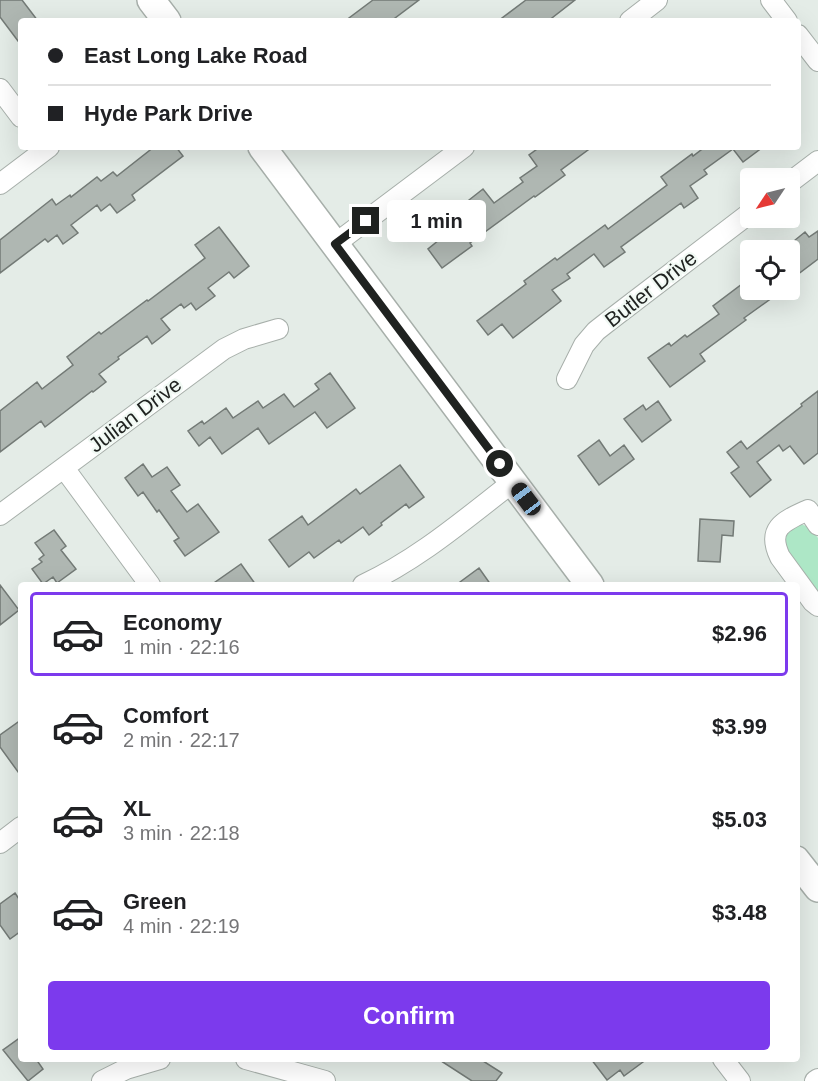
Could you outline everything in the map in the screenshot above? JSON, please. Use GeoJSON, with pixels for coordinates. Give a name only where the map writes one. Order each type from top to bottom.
{"type":"FeatureCollection","features":[{"type":"Feature","properties":{"kind":"main road"},"geometry":{"type":"LineString","coordinates":[[151,0],[165,18]]}},
{"type":"Feature","properties":{"kind":"main road"},"geometry":{"type":"LineString","coordinates":[[264,150],[589,582]]}},
{"type":"Feature","properties":{"kind":"main road"},"geometry":{"type":"LineString","coordinates":[[800,865],[818,887]]}},
{"type":"Feature","properties":{"kind":"street"},"geometry":{"type":"LineString","coordinates":[[634,18],[657,0]]}},
{"type":"Feature","properties":{"kind":"street"},"geometry":{"type":"LineString","coordinates":[[771,0],[785,18]]}},
{"type":"Feature","properties":{"kind":"street"},"geometry":{"type":"LineString","coordinates":[[801,39],[818,61]]}},
{"type":"Feature","properties":{"kind":"street"},"geometry":{"type":"LineString","coordinates":[[0,89],[18,113]]}},
{"type":"Feature","properties":{"kind":"street"},"geometry":{"type":"LineString","coordinates":[[0,184],[43,150]]}},
{"type":"Feature","properties":{"kind":"street"},"geometry":{"type":"LineString","coordinates":[[335,244],[460,150]]}},
{"type":"Feature","properties":{"kind":"street"},"geometry":{"type":"LineString","coordinates":[[800,175],[818,161]]}},
{"type":"Feature","properties":{"kind":"street","name":"Butler Drive"},"geometry":{"type":"LineString","coordinates":[[567,380],[584,345],[596,332],[740,221]]}},
{"type":"Feature","properties":{"kind":"street","name":"Julian Drive"},"geometry":{"type":"LineString","coordinates":[[0,515],[224,349],[244,339],[278,329]]}},
{"type":"Feature","properties":{"kind":"street"},"geometry":{"type":"LineString","coordinates":[[64,468],[148,582]]}},
{"type":"Feature","properties":{"kind":"street"},"geometry":{"type":"LineString","coordinates":[[369,582],[419,554],[513,482]]}},
{"type":"Feature","properties":{"kind":"street"},"geometry":{"type":"LineString","coordinates":[[798,582],[780,557],[775,540],[777,531],[782,523],[814,513]]}},
{"type":"Feature","properties":{"kind":"street"},"geometry":{"type":"LineString","coordinates":[[800,584],[818,606]]}},
{"type":"Feature","properties":{"kind":"street"},"geometry":{"type":"LineString","coordinates":[[0,843],[18,829]]}},
{"type":"Feature","properties":{"kind":"street"},"geometry":{"type":"LineString","coordinates":[[102,1081],[126,1069],[150,1062]]}},
{"type":"Feature","properties":{"kind":"street"},"geometry":{"type":"LineString","coordinates":[[257,1062],[325,1081]]}},
{"type":"Feature","properties":{"kind":"street"},"geometry":{"type":"LineString","coordinates":[[725,1062],[740,1081]]}},
{"type":"Feature","properties":{"kind":"green space"},"geometry":{"type":"Polygon","coordinates":[[[800,524],[809,527],[818,538],[818,598],[784,550],[784,533],[800,524]]]}},
{"type":"Feature","properties":{"kind":"building"},"geometry":{"type":"Polygon","coordinates":[[[0,0],[22,0],[36,18],[18,18],[18,41],[0,17],[0,0]]]}},
{"type":"Feature","properties":{"kind":"building"},"geometry":{"type":"Polygon","coordinates":[[[373,0],[419,0],[395,18],[349,18],[373,0]]]}},
{"type":"Feature","properties":{"kind":"building"},"geometry":{"type":"Polygon","coordinates":[[[526,0],[575,0],[552,18],[502,18],[526,0]]]}},
{"type":"Feature","properties":{"kind":"building"},"geometry":{"type":"Polygon","coordinates":[[[150,150],[178,150],[183,156],[132,195],[135,200],[117,213],[110,204],[101,211],[97,205],[71,225],[78,233],[63,244],[57,235],[48,242],[45,239],[0,273],[0,240],[52,199],[56,205],[70,195],[71,197],[97,177],[101,181],[113,172],[117,176],[150,150]]]}},
{"type":"Feature","properties":{"kind":"building"},"geometry":{"type":"Polygon","coordinates":[[[536,150],[588,150],[561,170],[565,175],[470,243],[472,246],[442,268],[428,249],[444,236],[436,226],[483,189],[494,203],[523,182],[520,178],[537,166],[529,155],[536,150]]]}},
{"type":"Feature","properties":{"kind":"building"},"geometry":{"type":"Polygon","coordinates":[[[701,150],[732,150],[704,170],[707,174],[690,186],[698,198],[684,208],[681,203],[621,247],[625,252],[604,267],[594,254],[567,274],[570,278],[552,290],[561,301],[513,338],[502,324],[488,335],[477,321],[526,284],[524,281],[555,258],[557,260],[605,225],[608,229],[667,185],[661,177],[692,154],[693,156],[701,150]]]}},
{"type":"Feature","properties":{"kind":"building"},"geometry":{"type":"Polygon","coordinates":[[[734,150],[759,150],[743,162],[734,150]]]}},
{"type":"Feature","properties":{"kind":"building"},"geometry":{"type":"Polygon","coordinates":[[[219,227],[249,266],[234,278],[229,272],[208,288],[215,296],[196,310],[191,303],[184,308],[181,304],[161,319],[170,330],[152,344],[147,336],[99,374],[106,382],[45,427],[41,421],[0,452],[0,411],[37,382],[42,389],[73,365],[67,357],[205,258],[195,245],[219,227]]]}},
{"type":"Feature","properties":{"kind":"building"},"geometry":{"type":"Polygon","coordinates":[[[818,231],[818,259],[800,273],[800,240],[795,240],[805,232],[809,237],[818,231]]]}},
{"type":"Feature","properties":{"kind":"building"},"geometry":{"type":"Polygon","coordinates":[[[740,286],[740,300],[769,300],[700,354],[705,361],[670,387],[648,358],[669,343],[671,346],[685,335],[687,337],[719,314],[713,306],[740,286]]]}},
{"type":"Feature","properties":{"kind":"building"},"geometry":{"type":"Polygon","coordinates":[[[330,373],[355,408],[327,428],[315,412],[269,444],[258,428],[222,454],[210,437],[199,446],[188,431],[202,421],[204,424],[226,408],[233,418],[258,401],[263,408],[284,394],[294,407],[319,389],[315,384],[330,373]]]}},
{"type":"Feature","properties":{"kind":"building"},"geometry":{"type":"Polygon","coordinates":[[[818,391],[818,453],[804,464],[790,446],[783,451],[779,445],[757,462],[771,480],[750,497],[731,473],[739,467],[727,452],[741,441],[747,449],[818,391]]]}},
{"type":"Feature","properties":{"kind":"building"},"geometry":{"type":"Polygon","coordinates":[[[658,401],[671,420],[642,442],[624,419],[643,405],[646,410],[658,401]]]}},
{"type":"Feature","properties":{"kind":"building"},"geometry":{"type":"Polygon","coordinates":[[[599,440],[610,456],[624,445],[634,459],[599,485],[578,456],[599,440]]]}},
{"type":"Feature","properties":{"kind":"building"},"geometry":{"type":"Polygon","coordinates":[[[143,464],[152,477],[167,467],[180,485],[171,491],[187,512],[198,504],[219,532],[185,556],[174,541],[179,538],[159,510],[157,512],[143,492],[138,496],[125,478],[143,464]]]}},
{"type":"Feature","properties":{"kind":"building"},"geometry":{"type":"Polygon","coordinates":[[[400,465],[424,497],[409,508],[406,504],[369,535],[363,527],[341,543],[339,540],[314,558],[309,552],[289,567],[269,540],[302,516],[308,525],[356,489],[360,494],[400,465]]]}},
{"type":"Feature","properties":{"kind":"building"},"geometry":{"type":"Polygon","coordinates":[[[700,519],[734,521],[733,536],[722,535],[720,562],[698,561],[700,519]]]}},
{"type":"Feature","properties":{"kind":"building"},"geometry":{"type":"Polygon","coordinates":[[[54,530],[66,546],[61,550],[76,569],[58,582],[53,577],[42,582],[32,569],[42,562],[39,559],[44,555],[35,543],[54,530]]]}},
{"type":"Feature","properties":{"kind":"building"},"geometry":{"type":"Polygon","coordinates":[[[241,564],[254,582],[215,582],[241,564]]]}},
{"type":"Feature","properties":{"kind":"building"},"geometry":{"type":"Polygon","coordinates":[[[479,568],[489,582],[460,582],[479,568]]]}},
{"type":"Feature","properties":{"kind":"building"},"geometry":{"type":"Polygon","coordinates":[[[0,585],[18,611],[0,625],[0,585]]]}},
{"type":"Feature","properties":{"kind":"building"},"geometry":{"type":"Polygon","coordinates":[[[18,722],[18,772],[0,747],[0,735],[18,722]]]}},
{"type":"Feature","properties":{"kind":"building"},"geometry":{"type":"Polygon","coordinates":[[[15,893],[18,898],[18,933],[10,939],[0,925],[0,904],[15,893]]]}},
{"type":"Feature","properties":{"kind":"building"},"geometry":{"type":"Polygon","coordinates":[[[18,1039],[18,1062],[38,1062],[43,1069],[28,1081],[3,1050],[18,1039]]]}},
{"type":"Feature","properties":{"kind":"building"},"geometry":{"type":"Polygon","coordinates":[[[443,1062],[485,1062],[502,1073],[496,1081],[472,1081],[443,1062]]]}},
{"type":"Feature","properties":{"kind":"building"},"geometry":{"type":"Polygon","coordinates":[[[593,1062],[643,1062],[624,1076],[620,1070],[607,1080],[593,1062]]]}},
{"type":"Feature","properties":{"kind":"route"},"geometry":{"type":"LineString","coordinates":[[366,221],[335,244],[500,464]]}}]}
